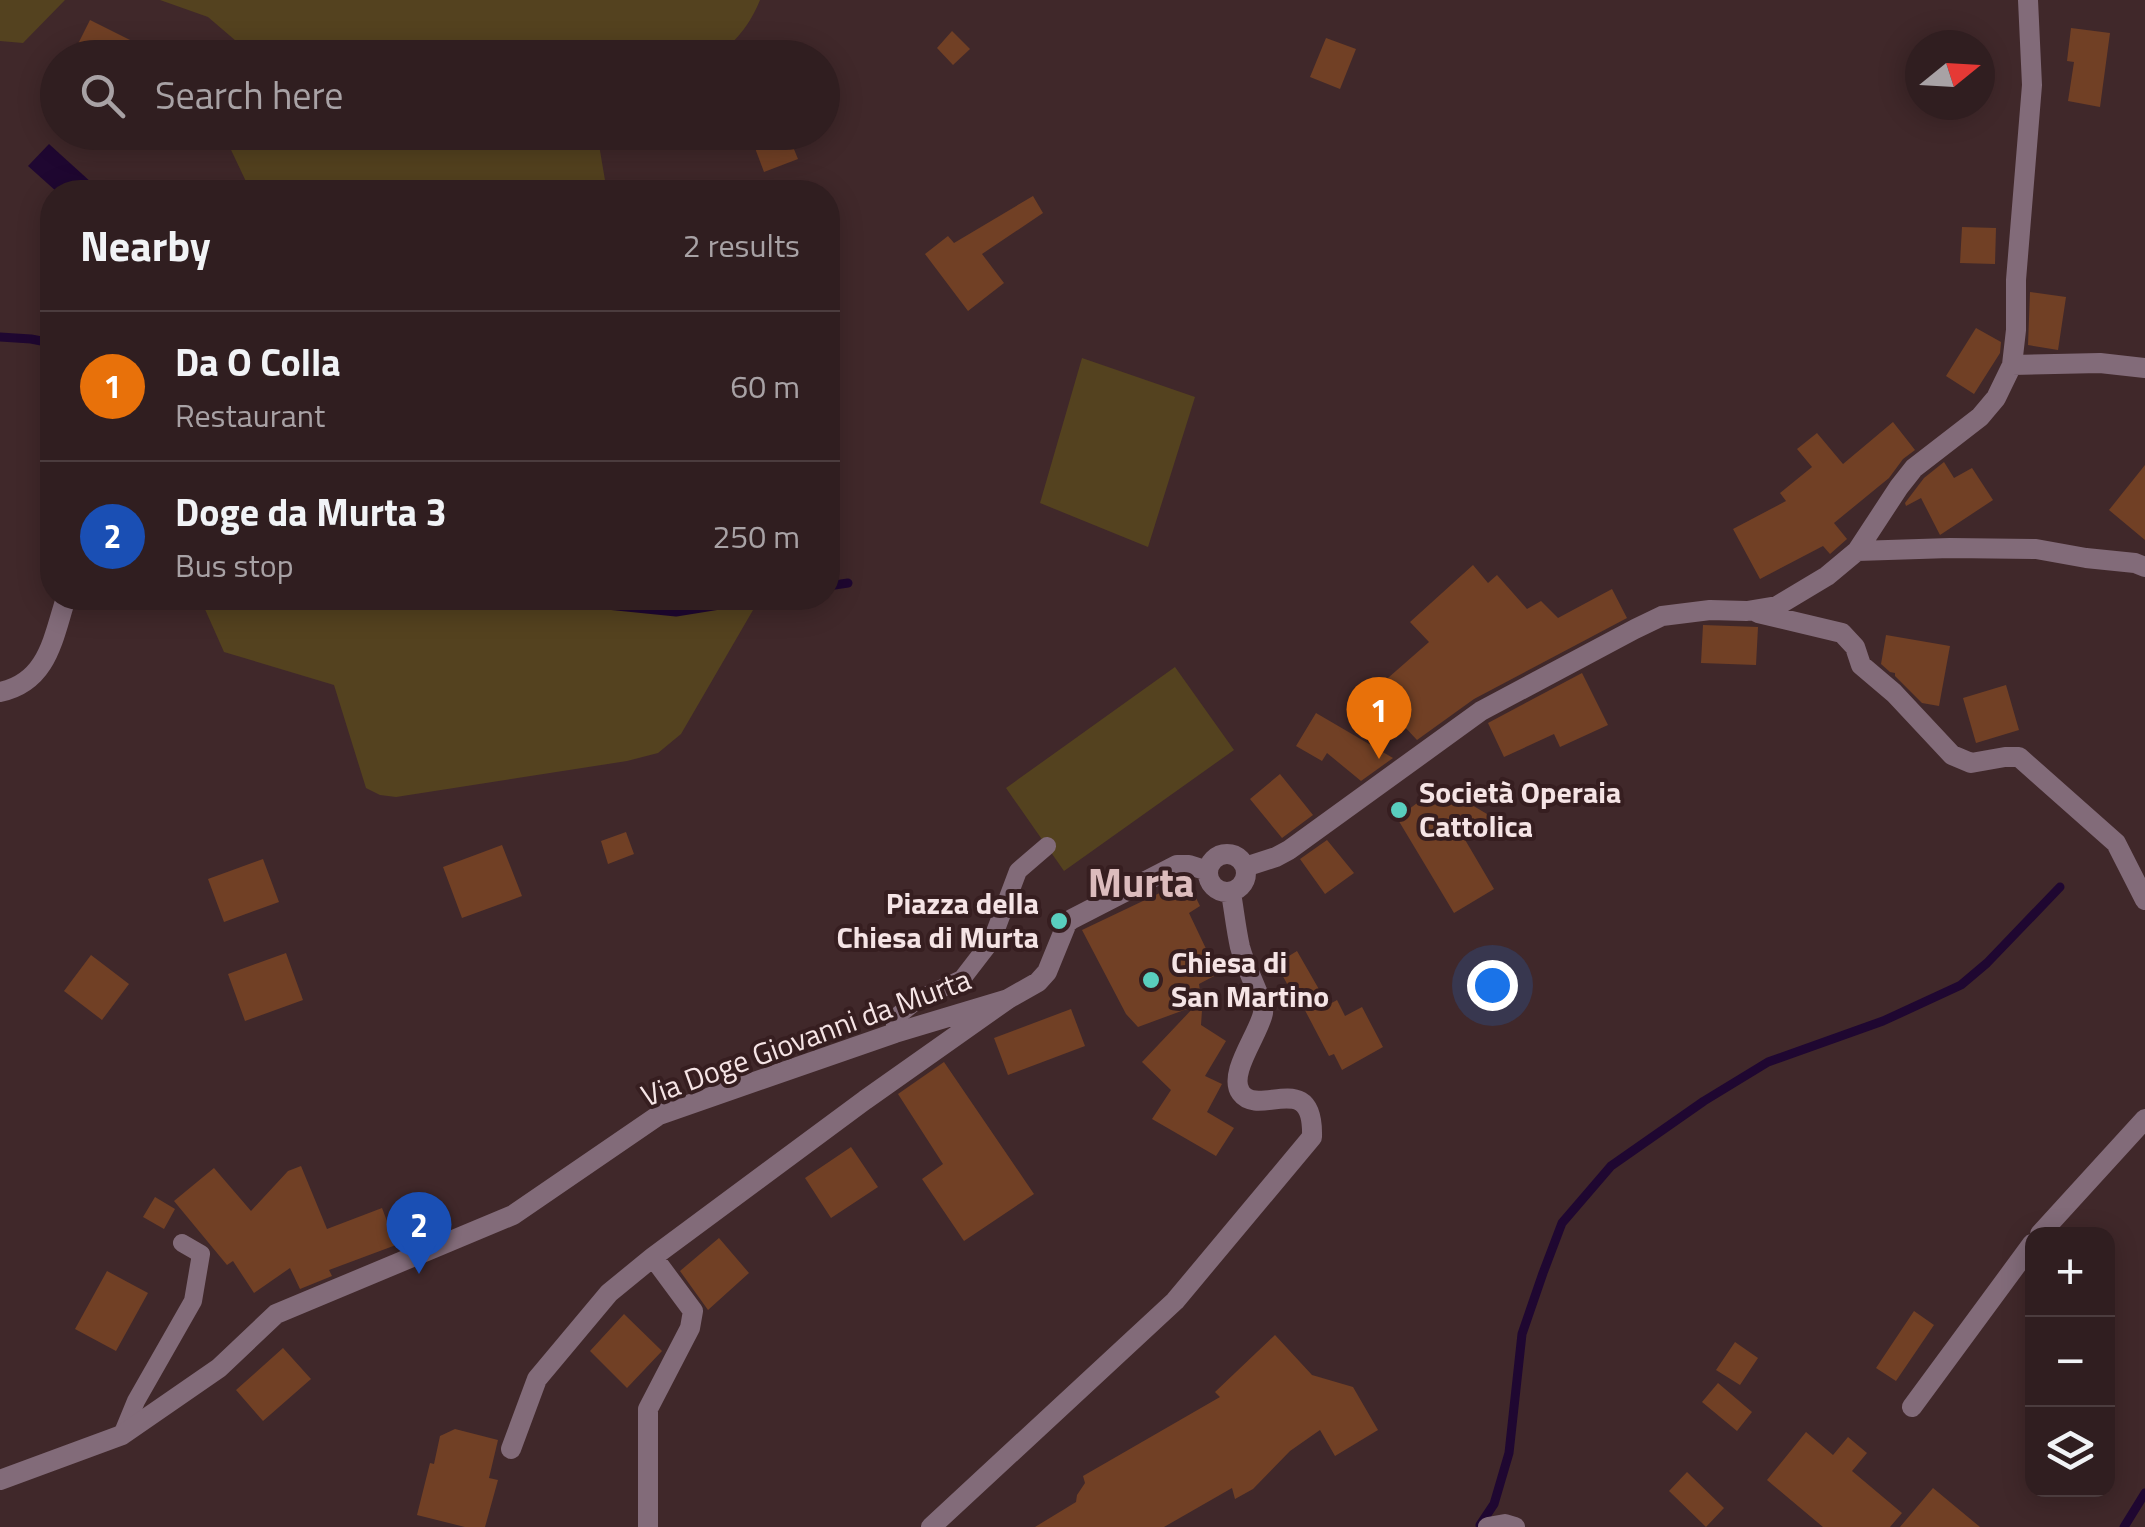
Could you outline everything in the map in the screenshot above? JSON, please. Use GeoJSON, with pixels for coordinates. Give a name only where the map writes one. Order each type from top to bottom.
{"type":"FeatureCollection","features":[{"type":"Feature","properties":{"kind":"street"},"geometry":{"type":"LineString","coordinates":[[1246,868],[1290,850],[1481,711],[1580,657],[1662,616],[1777,606],[1826,576],[1856,551],[1914,468],[1980,418],[1996,398],[2012,365],[2032,84],[2028,0]]}},
{"type":"Feature","properties":{"kind":"street"},"geometry":{"type":"LineString","coordinates":[[2012,365],[2100,362],[2145,368]]}},
{"type":"Feature","properties":{"kind":"street"},"geometry":{"type":"LineString","coordinates":[[1856,551],[2036,549],[2145,567]]}},
{"type":"Feature","properties":{"kind":"street"},"geometry":{"type":"LineString","coordinates":[[0,692],[16,689],[44,665],[62,610]]}},
{"type":"Feature","properties":{"kind":"street"},"geometry":{"type":"LineString","coordinates":[[1746,611],[1842,633],[1855,647],[1861,665],[1894,693],[1952,755],[1971,763],[2019,757],[2116,843],[2145,900]]}},
{"type":"Feature","properties":{"kind":"street"},"geometry":{"type":"LineString","coordinates":[[1225,854],[1238,858],[1246,868],[1242,886],[1231,892],[1224,893],[1210,883],[1208,870],[1214,860],[1225,854]]}},
{"type":"Feature","properties":{"kind":"street"},"geometry":{"type":"LineString","coordinates":[[511,1449],[537,1380],[609,1294],[865,1100],[1026,990],[1047,972],[1072,918],[1178,864],[1208,870]]}},
{"type":"Feature","properties":{"kind":"street"},"geometry":{"type":"LineString","coordinates":[[931,1527],[1175,1301],[1312,1137],[1312,1125],[1302,1103],[1293,1098],[1250,1100],[1236,1082],[1264,1008],[1240,950],[1231,892]]}},
{"type":"Feature","properties":{"kind":"street","name":"Via Doge Giovanni da Murta"},"geometry":{"type":"LineString","coordinates":[[0,1480],[122,1434],[219,1368],[276,1314],[514,1215],[658,1115],[895,1033],[1008,999]]}},
{"type":"Feature","properties":{"kind":"street"},"geometry":{"type":"LineString","coordinates":[[2046,1227],[2145,1119]]}},
{"type":"Feature","properties":{"kind":"street"},"geometry":{"type":"LineString","coordinates":[[1912,1407],[2025,1254]]}},
{"type":"Feature","properties":{"kind":"street"},"geometry":{"type":"LineString","coordinates":[[648,1527],[648,1409],[693,1319],[692,1311],[653,1258]]}},
{"type":"Feature","properties":{"kind":"street"},"geometry":{"type":"LineString","coordinates":[[1488,1527],[1515,1527]]}},
{"type":"Feature","properties":{"kind":"lane"},"geometry":{"type":"LineString","coordinates":[[895,1033],[895,1018],[917,1000],[962,980],[992,940],[1018,870],[1047,846]]}},
{"type":"Feature","properties":{"kind":"lane"},"geometry":{"type":"LineString","coordinates":[[122,1434],[136,1401],[193,1300],[202,1254],[182,1243]]}},
{"type":"Feature","properties":{"kind":"shaded area"},"geometry":{"type":"Polygon","coordinates":[[[0,0],[65,0],[23,43],[0,41],[0,0]]]}},
{"type":"Feature","properties":{"kind":"shaded area"},"geometry":{"type":"Polygon","coordinates":[[[160,0],[760,0],[734,40],[235,40],[208,17],[160,0]]]}},
{"type":"Feature","properties":{"kind":"shaded area"},"geometry":{"type":"Polygon","coordinates":[[[43,150],[56,150],[89,180],[44,180],[28,166],[43,150]]]}},
{"type":"Feature","properties":{"kind":"shaded area"},"geometry":{"type":"Polygon","coordinates":[[[231,150],[600,150],[605,180],[245,180],[231,150]]]}},
{"type":"Feature","properties":{"kind":"shaded area"},"geometry":{"type":"Polygon","coordinates":[[[1082,358],[1195,397],[1148,547],[1040,503],[1082,358]]]}},
{"type":"Feature","properties":{"kind":"shaded area"},"geometry":{"type":"Polygon","coordinates":[[[205,610],[753,610],[681,734],[658,753],[396,797],[366,788],[334,685],[224,652],[205,610]]]}},
{"type":"Feature","properties":{"kind":"shaded area"},"geometry":{"type":"Polygon","coordinates":[[[1175,667],[1234,750],[1064,871],[1006,788],[1175,667]]]}},
{"type":"Feature","properties":{"kind":"building"},"geometry":{"type":"Polygon","coordinates":[[[90,20],[130,40],[80,40],[90,20]]]}},
{"type":"Feature","properties":{"kind":"building"},"geometry":{"type":"Polygon","coordinates":[[[2071,28],[2110,33],[2100,107],[2068,101],[2074,62],[2067,61],[2071,28]]]}},
{"type":"Feature","properties":{"kind":"building"},"geometry":{"type":"Polygon","coordinates":[[[952,31],[970,49],[953,65],[937,48],[952,31]]]}},
{"type":"Feature","properties":{"kind":"building"},"geometry":{"type":"Polygon","coordinates":[[[1326,38],[1356,49],[1340,89],[1310,77],[1326,38]]]}},
{"type":"Feature","properties":{"kind":"building"},"geometry":{"type":"Polygon","coordinates":[[[756,150],[794,150],[798,159],[764,172],[756,150]]]}},
{"type":"Feature","properties":{"kind":"building"},"geometry":{"type":"Polygon","coordinates":[[[1033,196],[1043,213],[982,254],[1004,283],[968,311],[925,254],[948,236],[954,243],[1033,196]]]}},
{"type":"Feature","properties":{"kind":"building"},"geometry":{"type":"Polygon","coordinates":[[[1962,227],[1996,228],[1995,264],[1960,263],[1962,227]]]}},
{"type":"Feature","properties":{"kind":"building"},"geometry":{"type":"Polygon","coordinates":[[[2030,292],[2066,297],[2058,350],[2028,345],[2030,292]]]}},
{"type":"Feature","properties":{"kind":"building"},"geometry":{"type":"Polygon","coordinates":[[[1976,328],[2001,342],[2000,353],[1974,394],[1946,376],[1976,328]]]}},
{"type":"Feature","properties":{"kind":"building"},"geometry":{"type":"Polygon","coordinates":[[[1893,422],[1915,450],[1889,478],[1834,523],[1847,539],[1830,554],[1823,546],[1760,579],[1733,529],[1786,501],[1780,493],[1812,467],[1797,449],[1817,433],[1843,464],[1893,422]]]}},
{"type":"Feature","properties":{"kind":"building"},"geometry":{"type":"Polygon","coordinates":[[[1944,462],[1954,478],[1972,468],[1993,500],[1940,535],[1921,498],[1906,506],[1905,503],[1924,478],[1944,462]]]}},
{"type":"Feature","properties":{"kind":"building"},"geometry":{"type":"Polygon","coordinates":[[[2145,465],[2145,540],[2109,510],[2145,465]]]}},
{"type":"Feature","properties":{"kind":"building"},"geometry":{"type":"Polygon","coordinates":[[[1473,565],[1488,583],[1497,575],[1527,609],[1541,601],[1558,618],[1612,589],[1627,618],[1474,699],[1417,740],[1372,692],[1429,642],[1410,622],[1473,565]]]}},
{"type":"Feature","properties":{"kind":"building"},"geometry":{"type":"Polygon","coordinates":[[[1703,625],[1758,627],[1756,665],[1701,663],[1703,625]]]}},
{"type":"Feature","properties":{"kind":"building"},"geometry":{"type":"Polygon","coordinates":[[[1886,635],[1950,646],[1939,706],[1922,703],[1895,673],[1881,664],[1886,635]]]}},
{"type":"Feature","properties":{"kind":"building"},"geometry":{"type":"Polygon","coordinates":[[[1582,673],[1608,725],[1560,747],[1554,734],[1504,757],[1488,723],[1582,673]]]}},
{"type":"Feature","properties":{"kind":"building"},"geometry":{"type":"Polygon","coordinates":[[[2006,685],[2019,730],[1976,743],[1963,698],[2006,685]]]}},
{"type":"Feature","properties":{"kind":"building"},"geometry":{"type":"Polygon","coordinates":[[[1316,713],[1393,758],[1361,781],[1327,753],[1322,761],[1296,746],[1316,713]]]}},
{"type":"Feature","properties":{"kind":"building"},"geometry":{"type":"Polygon","coordinates":[[[1280,774],[1313,815],[1282,838],[1250,799],[1280,774]]]}},
{"type":"Feature","properties":{"kind":"building"},"geometry":{"type":"Polygon","coordinates":[[[1440,786],[1492,817],[1464,838],[1494,889],[1454,913],[1397,818],[1440,786]]]}},
{"type":"Feature","properties":{"kind":"building"},"geometry":{"type":"Polygon","coordinates":[[[626,832],[634,854],[608,864],[601,841],[626,832]]]}},
{"type":"Feature","properties":{"kind":"building"},"geometry":{"type":"Polygon","coordinates":[[[1327,840],[1354,873],[1325,894],[1300,859],[1327,840]]]}},
{"type":"Feature","properties":{"kind":"building"},"geometry":{"type":"Polygon","coordinates":[[[502,845],[522,896],[462,918],[443,867],[502,845]]]}},
{"type":"Feature","properties":{"kind":"building"},"geometry":{"type":"Polygon","coordinates":[[[263,859],[279,902],[224,922],[208,879],[263,859]]]}},
{"type":"Feature","properties":{"kind":"building","name":"Chiesa di San Martino"},"geometry":{"type":"Polygon","coordinates":[[[1187,880],[1200,906],[1189,913],[1218,974],[1199,984],[1201,999],[1203,996],[1201,1025],[1226,1041],[1205,1076],[1222,1084],[1207,1112],[1234,1128],[1216,1156],[1152,1119],[1171,1090],[1142,1062],[1195,1006],[1138,1027],[1126,1014],[1082,930],[1187,880]]]}},
{"type":"Feature","properties":{"kind":"building"},"geometry":{"type":"Polygon","coordinates":[[[1297,951],[1328,1005],[1337,1000],[1345,1016],[1362,1007],[1383,1047],[1342,1070],[1334,1054],[1329,1056],[1276,964],[1297,951]]]}},
{"type":"Feature","properties":{"kind":"building"},"geometry":{"type":"Polygon","coordinates":[[[286,953],[303,1000],[245,1021],[228,974],[286,953]]]}},
{"type":"Feature","properties":{"kind":"building"},"geometry":{"type":"Polygon","coordinates":[[[91,955],[129,984],[102,1020],[64,991],[91,955]]]}},
{"type":"Feature","properties":{"kind":"building"},"geometry":{"type":"Polygon","coordinates":[[[1071,1009],[1085,1046],[1008,1075],[994,1038],[1071,1009]]]}},
{"type":"Feature","properties":{"kind":"building"},"geometry":{"type":"Polygon","coordinates":[[[944,1062],[1034,1194],[964,1241],[922,1179],[943,1164],[898,1094],[944,1062]]]}},
{"type":"Feature","properties":{"kind":"building"},"geometry":{"type":"Polygon","coordinates":[[[851,1147],[878,1187],[831,1218],[805,1178],[851,1147]]]}},
{"type":"Feature","properties":{"kind":"building"},"geometry":{"type":"Polygon","coordinates":[[[301,1166],[327,1229],[382,1208],[396,1245],[329,1270],[332,1276],[300,1289],[290,1268],[254,1293],[233,1261],[227,1265],[174,1201],[214,1168],[251,1211],[288,1171],[301,1166]]]}},
{"type":"Feature","properties":{"kind":"building"},"geometry":{"type":"Polygon","coordinates":[[[155,1197],[175,1209],[164,1229],[143,1217],[155,1197]]]}},
{"type":"Feature","properties":{"kind":"building"},"geometry":{"type":"Polygon","coordinates":[[[719,1238],[749,1273],[708,1310],[680,1271],[719,1238]]]}},
{"type":"Feature","properties":{"kind":"building"},"geometry":{"type":"Polygon","coordinates":[[[107,1271],[148,1293],[116,1351],[75,1329],[107,1271]]]}},
{"type":"Feature","properties":{"kind":"building"},"geometry":{"type":"Polygon","coordinates":[[[1914,1311],[1934,1325],[1896,1381],[1876,1368],[1914,1311]]]}},
{"type":"Feature","properties":{"kind":"building"},"geometry":{"type":"Polygon","coordinates":[[[624,1314],[662,1351],[627,1388],[590,1351],[624,1314]]]}},
{"type":"Feature","properties":{"kind":"building"},"geometry":{"type":"Polygon","coordinates":[[[1275,1335],[1312,1375],[1353,1387],[1378,1430],[1335,1456],[1320,1430],[1290,1451],[1253,1489],[1235,1499],[1232,1488],[1164,1527],[1035,1527],[1076,1502],[1085,1483],[1083,1476],[1220,1397],[1215,1392],[1275,1335]]]}},
{"type":"Feature","properties":{"kind":"building"},"geometry":{"type":"Polygon","coordinates":[[[1735,1342],[1758,1358],[1740,1385],[1716,1370],[1735,1342]]]}},
{"type":"Feature","properties":{"kind":"building"},"geometry":{"type":"Polygon","coordinates":[[[283,1348],[311,1379],[263,1421],[236,1390],[283,1348]]]}},
{"type":"Feature","properties":{"kind":"building"},"geometry":{"type":"Polygon","coordinates":[[[1718,1383],[1752,1412],[1737,1431],[1702,1402],[1718,1383]]]}},
{"type":"Feature","properties":{"kind":"building"},"geometry":{"type":"Polygon","coordinates":[[[455,1429],[498,1440],[489,1478],[498,1480],[485,1527],[465,1527],[417,1515],[440,1436],[455,1429]]]}},
{"type":"Feature","properties":{"kind":"building"},"geometry":{"type":"Polygon","coordinates":[[[1806,1432],[1833,1455],[1848,1437],[1867,1453],[1852,1471],[1902,1513],[1890,1527],[1823,1527],[1767,1480],[1806,1432]]]}},
{"type":"Feature","properties":{"kind":"building"},"geometry":{"type":"Polygon","coordinates":[[[1687,1472],[1724,1508],[1706,1527],[1669,1491],[1687,1472]]]}},
{"type":"Feature","properties":{"kind":"building"},"geometry":{"type":"Polygon","coordinates":[[[1933,1488],[1980,1527],[1900,1527],[1933,1488]]]}},
{"type":"Feature","properties":{"kind":"waterway"},"geometry":{"type":"LineString","coordinates":[[0,337],[40,341]]}},
{"type":"Feature","properties":{"kind":"waterway"},"geometry":{"type":"LineString","coordinates":[[840,584],[848,583]]}},
{"type":"Feature","properties":{"kind":"waterway"},"geometry":{"type":"LineString","coordinates":[[656,610],[688,610]]}},
{"type":"Feature","properties":{"kind":"waterway"},"geometry":{"type":"LineString","coordinates":[[1480,1525],[1494,1504],[1509,1453],[1522,1334],[1543,1273],[1562,1223],[1611,1166],[1768,1062],[1883,1021],[1961,985],[2060,887]]}},
{"type":"Feature","properties":{"kind":"waterway"},"geometry":{"type":"LineString","coordinates":[[2124,1527],[2145,1493]]}},
{"type":"Feature","properties":{"kind":"place","name":"Da O Colla"},"geometry":{"type":"Point","coordinates":[1379,759]}},
{"type":"Feature","properties":{"kind":"place","name":"Società Operaia Cattolica"},"geometry":{"type":"Point","coordinates":[1399,810]}},
{"type":"Feature","properties":{"kind":"place","name":"Piazza della Chiesa di Murta"},"geometry":{"type":"Point","coordinates":[1059,921]}},
{"type":"Feature","properties":{"kind":"place","name":"Chiesa di San Martino"},"geometry":{"type":"Point","coordinates":[1151,980]}},
{"type":"Feature","properties":{"kind":"place","name":"Doge da Murta 3"},"geometry":{"type":"Point","coordinates":[419,1274]}},
{"type":"Feature","properties":{"kind":"district","name":"Murta"},"geometry":{"type":"Point","coordinates":[1141,883]}}]}
